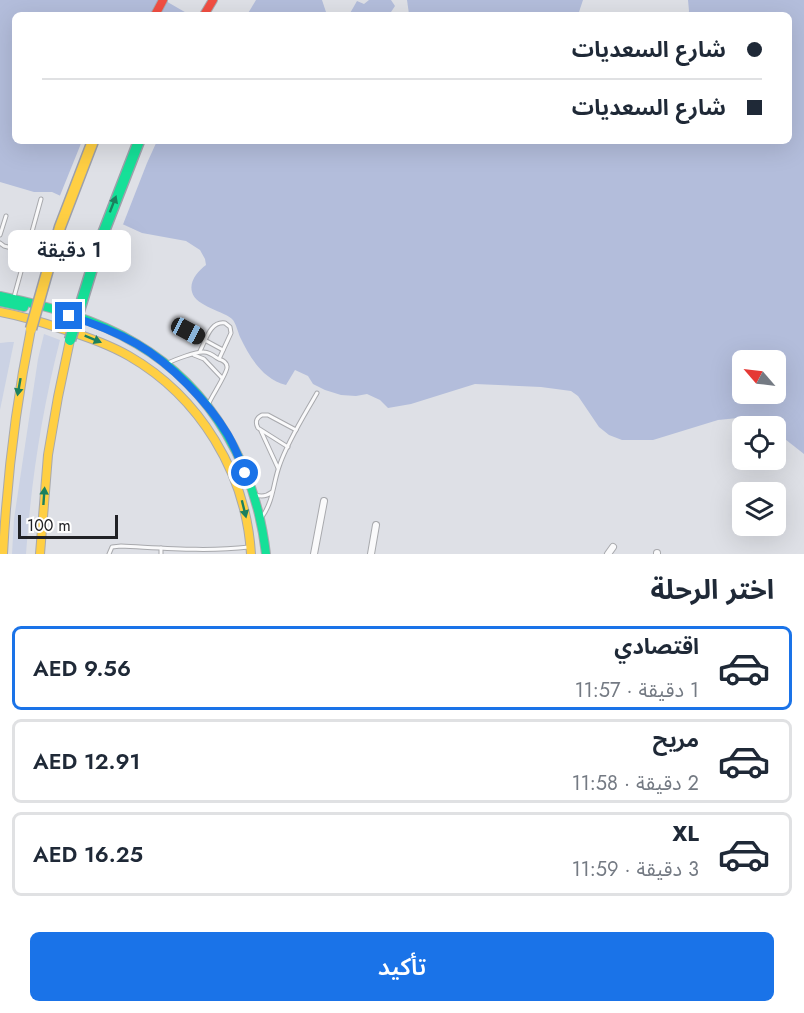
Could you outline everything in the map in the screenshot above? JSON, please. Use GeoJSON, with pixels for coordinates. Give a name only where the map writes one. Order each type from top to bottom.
{"type":"FeatureCollection","features":[{"type":"Feature","properties":{"kind":"main road"},"geometry":{"type":"LineString","coordinates":[[3,554],[2,536],[13,426],[31,329],[55,244],[92,144]]}},
{"type":"Feature","properties":{"kind":"main road"},"geometry":{"type":"LineString","coordinates":[[40,554],[48,454],[70,340],[95,253],[138,144]]}},
{"type":"Feature","properties":{"kind":"main road"},"geometry":{"type":"LineString","coordinates":[[0,296],[33,304],[114,333],[136,344],[165,364],[183,381],[207,406],[228,435],[253,493],[266,554]]}},
{"type":"Feature","properties":{"kind":"main road"},"geometry":{"type":"LineString","coordinates":[[0,303],[26,307],[33,304]]}},
{"type":"Feature","properties":{"kind":"main road"},"geometry":{"type":"LineString","coordinates":[[0,312],[88,337],[108,346],[162,378],[180,394],[211,432],[230,466],[243,502],[251,550]]}},
{"type":"Feature","properties":{"kind":"main road"},"geometry":{"type":"LineString","coordinates":[[0,320],[17,315]]}},
{"type":"Feature","properties":{"kind":"street"},"geometry":{"type":"LineString","coordinates":[[314,554],[324,501]]}},
{"type":"Feature","properties":{"kind":"street"},"geometry":{"type":"LineString","coordinates":[[371,554],[376,525]]}},
{"type":"Feature","properties":{"kind":"street"},"geometry":{"type":"LineString","coordinates":[[608,554],[613,547]]}},
{"type":"Feature","properties":{"kind":"lane"},"geometry":{"type":"LineString","coordinates":[[14,299],[40,200]]}},
{"type":"Feature","properties":{"kind":"lane"},"geometry":{"type":"LineString","coordinates":[[0,235],[6,216]]}},
{"type":"Feature","properties":{"kind":"lane"},"geometry":{"type":"LineString","coordinates":[[0,243],[27,252]]}},
{"type":"Feature","properties":{"kind":"lane"},"geometry":{"type":"LineString","coordinates":[[200,352],[215,325],[220,322],[225,323],[230,327],[231,333],[219,358]]}},
{"type":"Feature","properties":{"kind":"lane"},"geometry":{"type":"LineString","coordinates":[[188,331],[224,350]]}},
{"type":"Feature","properties":{"kind":"lane"},"geometry":{"type":"LineString","coordinates":[[165,364],[200,352],[208,353],[225,362],[227,371],[207,406]]}},
{"type":"Feature","properties":{"kind":"lane"},"geometry":{"type":"LineString","coordinates":[[192,355],[204,359],[222,378]]}},
{"type":"Feature","properties":{"kind":"lane"},"geometry":{"type":"LineString","coordinates":[[260,519],[269,505],[278,468],[317,393]]}},
{"type":"Feature","properties":{"kind":"lane"},"geometry":{"type":"LineString","coordinates":[[278,468],[256,424],[257,419],[265,414],[297,430]]}},
{"type":"Feature","properties":{"kind":"lane"},"geometry":{"type":"LineString","coordinates":[[260,430],[288,447]]}},
{"type":"Feature","properties":{"kind":"lane"},"geometry":{"type":"LineString","coordinates":[[253,493],[263,496],[273,491]]}},
{"type":"Feature","properties":{"kind":"lane"},"geometry":{"type":"LineString","coordinates":[[109,554],[115,547],[229,552],[251,550]]}},
{"type":"Feature","properties":{"kind":"lane"},"geometry":{"type":"LineString","coordinates":[[161,548],[161,554]]}},
{"type":"Feature","properties":{"kind":"shaded area"},"geometry":{"type":"Polygon","coordinates":[[[44,334],[60,340],[38,446],[26,554],[12,554],[14,519],[38,359],[44,334]]]}},
{"type":"Feature","properties":{"kind":"shaded area"},"geometry":{"type":"Polygon","coordinates":[[[14,342],[0,410],[0,343],[14,342]]]}},
{"type":"Feature","properties":{"kind":"water"},"geometry":{"type":"Polygon","coordinates":[[[0,0],[164,0],[185,12],[12,12],[12,144],[792,144],[792,12],[689,12],[688,0],[804,0],[804,454],[786,440],[786,416],[732,416],[732,419],[718,420],[653,440],[622,440],[609,435],[599,427],[578,396],[571,391],[541,387],[475,384],[411,404],[388,408],[380,400],[367,394],[341,395],[325,390],[313,384],[308,376],[295,370],[286,385],[271,378],[258,367],[244,345],[233,320],[195,297],[191,288],[193,280],[206,265],[200,250],[186,241],[142,233],[52,192],[34,192],[0,182],[0,0]]]}},
{"type":"Feature","properties":{"kind":"water"},"geometry":{"type":"Polygon","coordinates":[[[256,0],[322,0],[326,12],[249,12],[256,0]]]}},
{"type":"Feature","properties":{"kind":"water"},"geometry":{"type":"Polygon","coordinates":[[[369,0],[391,0],[395,6],[391,12],[351,12],[357,1],[364,4],[369,0]]]}},
{"type":"Feature","properties":{"kind":"water"},"geometry":{"type":"Polygon","coordinates":[[[407,0],[583,0],[579,12],[409,12],[407,0]]]}},
{"type":"Feature","properties":{"kind":"pier"},"geometry":{"type":"Polygon","coordinates":[[[81,144],[156,144],[122,227],[59,198],[81,144]]]}},
{"type":"Feature","properties":{"kind":"traffic: fast"},"geometry":{"type":"LineString","coordinates":[[70,340],[101,239],[138,144]]}},
{"type":"Feature","properties":{"kind":"traffic: fast"},"geometry":{"type":"LineString","coordinates":[[0,296],[53,309],[105,327],[164,362],[188,384],[209,408],[241,462],[261,522],[266,554]]}},
{"type":"Feature","properties":{"kind":"traffic: fast"},"geometry":{"type":"LineString","coordinates":[[0,302],[24,307]]}},
{"type":"Feature","properties":{"kind":"traffic: slow"},"geometry":{"type":"LineString","coordinates":[[31,329],[60,227],[92,144]]}},
{"type":"Feature","properties":{"kind":"traffic: slow"},"geometry":{"type":"LineString","coordinates":[[0,312],[88,337],[113,348],[154,373],[177,393],[215,440],[229,467],[240,495],[251,554]]}},
{"type":"Feature","properties":{"kind":"traffic: slow"},"geometry":{"type":"LineString","coordinates":[[3,554],[13,441],[31,329]]}},
{"type":"Feature","properties":{"kind":"traffic: slow"},"geometry":{"type":"LineString","coordinates":[[40,554],[48,455],[70,340]]}},
{"type":"Feature","properties":{"kind":"traffic: jam"},"geometry":{"type":"LineString","coordinates":[[157,12],[163,0]]}},
{"type":"Feature","properties":{"kind":"traffic: jam"},"geometry":{"type":"LineString","coordinates":[[206,12],[213,0]]}},
{"type":"Feature","properties":{"kind":"route"},"geometry":{"type":"LineString","coordinates":[[69,316],[128,339],[165,364],[215,416],[228,435],[245,473]]}}]}
